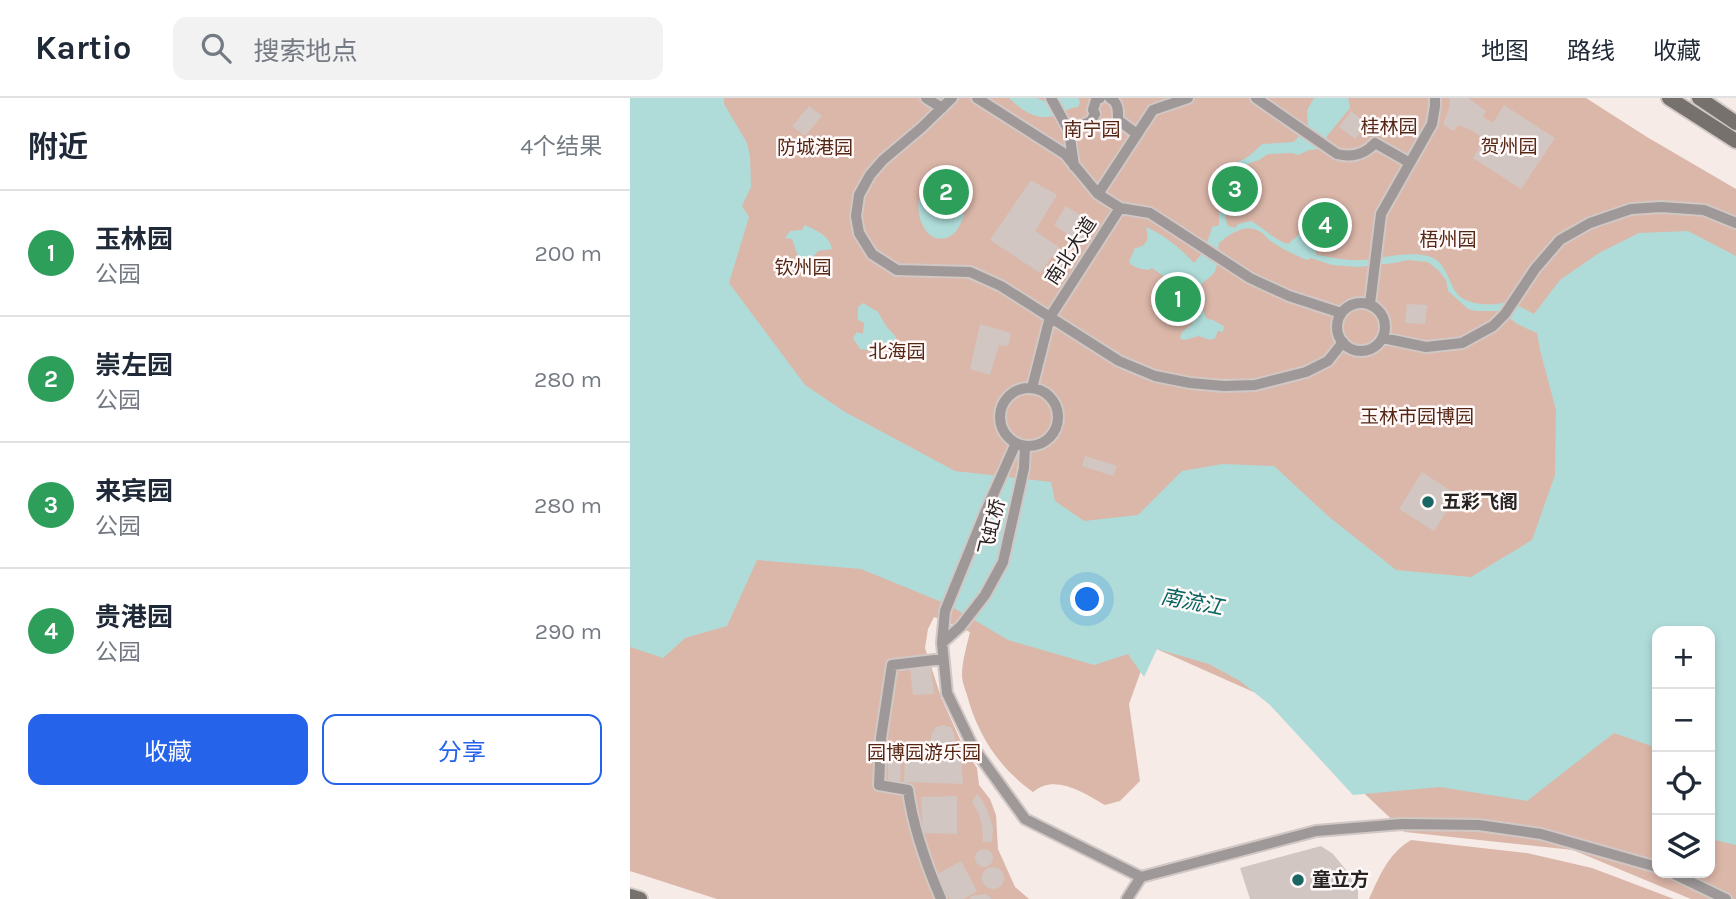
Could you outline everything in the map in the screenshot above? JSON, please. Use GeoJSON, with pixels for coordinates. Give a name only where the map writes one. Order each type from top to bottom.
{"type":"FeatureCollection","features":[{"type":"Feature","properties":{"kind":"main road"},"geometry":{"type":"LineString","coordinates":[[1669,98],[1736,141]]}},
{"type":"Feature","properties":{"kind":"main road"},"geometry":{"type":"LineString","coordinates":[[1699,98],[1736,122]]}},
{"type":"Feature","properties":{"kind":"main road"},"geometry":{"type":"LineString","coordinates":[[630,896],[640,899]]}},
{"type":"Feature","properties":{"kind":"street"},"geometry":{"type":"LineString","coordinates":[[926,98],[942,108]]}},
{"type":"Feature","properties":{"kind":"street"},"geometry":{"type":"LineString","coordinates":[[952,98],[883,160],[870,175],[859,195],[856,216],[859,233],[872,254],[897,270],[970,272],[1001,286],[1119,361],[1155,376],[1190,383],[1255,385],[1306,372],[1328,361],[1343,342]]}},
{"type":"Feature","properties":{"kind":"street"},"geometry":{"type":"LineString","coordinates":[[977,98],[1065,154],[1098,194]]}},
{"type":"Feature","properties":{"kind":"street"},"geometry":{"type":"LineString","coordinates":[[1069,131],[1091,121],[1096,100],[1100,98]]}},
{"type":"Feature","properties":{"kind":"street"},"geometry":{"type":"LineString","coordinates":[[1110,98],[1119,108],[1118,120],[1137,134]]}},
{"type":"Feature","properties":{"kind":"street","name":"南北大道"},"geometry":{"type":"LineString","coordinates":[[1032,388],[1050,317],[1120,208],[1098,194],[1153,110],[1188,98]]}},
{"type":"Feature","properties":{"kind":"street"},"geometry":{"type":"LineString","coordinates":[[1256,98],[1337,154],[1358,155],[1375,143],[1410,163]]}},
{"type":"Feature","properties":{"kind":"street"},"geometry":{"type":"LineString","coordinates":[[1370,304],[1381,214],[1432,124],[1435,98]]}},
{"type":"Feature","properties":{"kind":"street"},"geometry":{"type":"LineString","coordinates":[[1052,99],[1069,131],[1074,166]]}},
{"type":"Feature","properties":{"kind":"street"},"geometry":{"type":"LineString","coordinates":[[1383,338],[1426,347],[1462,343],[1493,326],[1505,314],[1535,270],[1560,240],[1590,223],[1631,209],[1661,206],[1704,210],[1736,223]]}},
{"type":"Feature","properties":{"kind":"street"},"geometry":{"type":"LineString","coordinates":[[1120,208],[1150,213],[1250,278],[1289,296],[1341,313]]}},
{"type":"Feature","properties":{"kind":"street"},"geometry":{"type":"LineString","coordinates":[[1354,303],[1370,304],[1382,314],[1386,330],[1383,338],[1372,349],[1356,350],[1339,336],[1338,320],[1341,313],[1354,303]]}},
{"type":"Feature","properties":{"kind":"street"},"geometry":{"type":"LineString","coordinates":[[1032,388],[1041,391],[1054,403],[1058,421],[1050,437],[1043,443],[1034,446],[1020,444],[1008,437],[1002,428],[1001,409],[1013,393],[1032,388]]}},
{"type":"Feature","properties":{"kind":"street","name":"飞虹桥"},"geometry":{"type":"LineString","coordinates":[[1020,444],[985,513],[945,611],[942,643],[947,693],[973,747],[1025,819],[1141,877]]}},
{"type":"Feature","properties":{"kind":"street","name":"飞虹桥"},"geometry":{"type":"LineString","coordinates":[[942,643],[961,626],[985,595],[1003,562],[1024,468],[1020,444]]}},
{"type":"Feature","properties":{"kind":"street"},"geometry":{"type":"LineString","coordinates":[[941,899],[911,812],[908,790],[879,785],[881,738],[892,665],[943,659]]}},
{"type":"Feature","properties":{"kind":"street"},"geometry":{"type":"LineString","coordinates":[[1127,899],[1141,877],[1316,831],[1402,824],[1479,825],[1541,834],[1652,866]]}},
{"type":"Feature","properties":{"kind":"street"},"geometry":{"type":"LineString","coordinates":[[1682,878],[1726,899]]}},
{"type":"Feature","properties":{"kind":"green space","name":"玉林市园博园"},"geometry":{"type":"Polygon","coordinates":[[[674,98],[1586,98],[1736,189],[1736,899],[1691,899],[1573,850],[1405,832],[1349,779],[1278,703],[1150,646],[1129,704],[1140,781],[1120,801],[1105,805],[1079,791],[1060,785],[1051,784],[1033,792],[1010,773],[991,750],[971,709],[962,675],[970,632],[934,617],[928,629],[925,648],[941,697],[963,746],[977,768],[979,785],[990,799],[996,815],[998,849],[1015,887],[1029,899],[717,899],[630,871],[630,395],[674,98]]]}},
{"type":"Feature","properties":{"kind":"green space"},"geometry":{"type":"Polygon","coordinates":[[[1411,840],[1527,853],[1592,868],[1674,899],[1369,899],[1391,858],[1411,840]]]}},
{"type":"Feature","properties":{"kind":"water","name":"南流江"},"geometry":{"type":"Polygon","coordinates":[[[630,98],[724,98],[724,104],[747,143],[751,187],[742,206],[749,217],[729,283],[805,385],[845,412],[955,471],[1051,482],[1055,501],[1084,521],[1138,515],[1182,471],[1223,464],[1274,466],[1328,516],[1396,570],[1471,577],[1532,540],[1555,475],[1556,410],[1537,333],[1517,324],[1501,311],[1468,309],[1448,291],[1446,280],[1428,262],[1408,260],[1358,267],[1332,265],[1311,258],[1307,260],[1272,242],[1261,232],[1248,228],[1233,233],[1219,243],[1215,271],[1200,288],[1200,305],[1207,319],[1224,326],[1223,332],[1218,331],[1215,338],[1210,340],[1199,336],[1184,340],[1180,338],[1182,332],[1192,324],[1195,316],[1187,293],[1152,268],[1140,269],[1129,262],[1135,248],[1143,246],[1146,241],[1146,227],[1172,243],[1194,263],[1205,246],[1212,227],[1219,225],[1219,214],[1229,187],[1224,177],[1228,169],[1262,144],[1294,142],[1308,125],[1307,110],[1314,98],[1348,98],[1350,108],[1319,149],[1298,155],[1268,154],[1248,164],[1233,176],[1235,189],[1226,213],[1228,226],[1235,228],[1238,224],[1251,221],[1288,244],[1303,231],[1318,234],[1315,250],[1317,255],[1338,259],[1360,260],[1408,254],[1427,256],[1442,265],[1455,291],[1465,300],[1488,304],[1509,301],[1534,314],[1560,280],[1599,253],[1639,233],[1688,231],[1736,256],[1736,845],[1715,840],[1715,626],[1652,626],[1652,746],[1614,733],[1527,801],[1440,787],[1353,795],[1270,705],[1240,681],[1209,664],[1157,649],[1144,677],[1128,654],[1094,665],[1008,640],[949,605],[861,569],[757,560],[727,626],[685,638],[663,658],[630,647],[630,98]]]}},
{"type":"Feature","properties":{"kind":"water"},"geometry":{"type":"Polygon","coordinates":[[[1009,98],[1036,98],[1044,101],[1078,98],[1080,102],[1078,107],[1043,117],[1024,110],[1009,98]]]}},
{"type":"Feature","properties":{"kind":"water"},"geometry":{"type":"Polygon","coordinates":[[[942,171],[953,172],[968,180],[969,190],[957,201],[964,216],[956,231],[943,238],[935,238],[923,226],[918,208],[919,198],[924,187],[942,171]]]}},
{"type":"Feature","properties":{"kind":"water"},"geometry":{"type":"Polygon","coordinates":[[[805,225],[825,237],[832,249],[818,251],[798,275],[800,262],[792,239],[785,238],[790,231],[802,230],[805,225]]]}},
{"type":"Feature","properties":{"kind":"water"},"geometry":{"type":"Polygon","coordinates":[[[863,303],[878,312],[896,337],[894,343],[890,340],[891,348],[884,351],[881,357],[860,349],[853,338],[857,332],[863,334],[864,323],[858,320],[858,307],[863,303]]]}},
{"type":"Feature","properties":{"kind":"building"},"geometry":{"type":"Polygon","coordinates":[[[1450,98],[1468,98],[1486,111],[1483,117],[1493,123],[1504,105],[1555,138],[1521,189],[1473,158],[1484,139],[1459,125],[1453,131],[1443,124],[1450,98]]]}},
{"type":"Feature","properties":{"kind":"building"},"geometry":{"type":"Polygon","coordinates":[[[809,106],[822,116],[805,136],[792,126],[809,106]]]}},
{"type":"Feature","properties":{"kind":"building"},"geometry":{"type":"Polygon","coordinates":[[[1351,111],[1367,124],[1355,139],[1339,127],[1351,111]]]}},
{"type":"Feature","properties":{"kind":"building"},"geometry":{"type":"Polygon","coordinates":[[[1031,180],[1057,195],[1035,231],[1059,247],[1040,273],[990,240],[1031,180]]]}},
{"type":"Feature","properties":{"kind":"building"},"geometry":{"type":"Polygon","coordinates":[[[1066,206],[1097,226],[1084,246],[1054,225],[1066,206]]]}},
{"type":"Feature","properties":{"kind":"building"},"geometry":{"type":"Polygon","coordinates":[[[1407,304],[1427,305],[1425,324],[1405,323],[1407,304]]]}},
{"type":"Feature","properties":{"kind":"building"},"geometry":{"type":"Polygon","coordinates":[[[980,324],[1011,333],[1008,346],[999,345],[990,375],[970,369],[980,324]]]}},
{"type":"Feature","properties":{"kind":"building"},"geometry":{"type":"Polygon","coordinates":[[[1085,456],[1117,466],[1113,476],[1082,466],[1085,456]]]}},
{"type":"Feature","properties":{"kind":"building","name":"五彩飞阁"},"geometry":{"type":"Polygon","coordinates":[[[1422,472],[1457,495],[1434,531],[1399,509],[1422,472]]]}},
{"type":"Feature","properties":{"kind":"building"},"geometry":{"type":"Polygon","coordinates":[[[931,667],[934,694],[913,695],[910,669],[931,667]]]}},
{"type":"Feature","properties":{"kind":"building"},"geometry":{"type":"Polygon","coordinates":[[[942,725],[951,727],[955,740],[951,747],[942,752],[932,745],[931,736],[935,728],[942,725]]]}},
{"type":"Feature","properties":{"kind":"building"},"geometry":{"type":"Polygon","coordinates":[[[905,756],[961,757],[963,784],[904,782],[905,756]]]}},
{"type":"Feature","properties":{"kind":"building"},"geometry":{"type":"Polygon","coordinates":[[[888,761],[901,762],[900,784],[888,783],[888,761]]]}},
{"type":"Feature","properties":{"kind":"building"},"geometry":{"type":"Polygon","coordinates":[[[977,794],[989,815],[993,828],[992,842],[983,842],[982,824],[972,802],[977,794]]]}},
{"type":"Feature","properties":{"kind":"building"},"geometry":{"type":"Polygon","coordinates":[[[957,796],[957,834],[923,833],[921,797],[957,796]]]}},
{"type":"Feature","properties":{"kind":"building","name":"童立方"},"geometry":{"type":"Polygon","coordinates":[[[1321,846],[1333,854],[1346,870],[1358,890],[1358,899],[1250,899],[1240,868],[1321,846]]]}},
{"type":"Feature","properties":{"kind":"building"},"geometry":{"type":"Polygon","coordinates":[[[984,849],[990,852],[993,858],[990,864],[984,867],[978,864],[975,858],[978,852],[984,849]]]}},
{"type":"Feature","properties":{"kind":"building"},"geometry":{"type":"Polygon","coordinates":[[[961,861],[977,891],[964,899],[950,899],[936,875],[961,861]]]}},
{"type":"Feature","properties":{"kind":"building"},"geometry":{"type":"Polygon","coordinates":[[[993,867],[1001,870],[1004,878],[1001,886],[993,889],[985,886],[982,878],[985,870],[993,867]]]}},
{"type":"Feature","properties":{"kind":"building"},"geometry":{"type":"Polygon","coordinates":[[[986,894],[992,899],[969,899],[972,896],[986,894]]]}},
{"type":"Feature","properties":{"kind":"place","name":"来宾园"},"geometry":{"type":"Point","coordinates":[1235,189]}},
{"type":"Feature","properties":{"kind":"place","name":"崇左园"},"geometry":{"type":"Point","coordinates":[946,192]}},
{"type":"Feature","properties":{"kind":"place","name":"贵港园"},"geometry":{"type":"Point","coordinates":[1325,225]}},
{"type":"Feature","properties":{"kind":"place","name":"玉林园"},"geometry":{"type":"Point","coordinates":[1178,299]}},
{"type":"Feature","properties":{"kind":"place","name":"五彩飞阁"},"geometry":{"type":"Point","coordinates":[1428,502]}},
{"type":"Feature","properties":{"kind":"place","name":"童立方"},"geometry":{"type":"Point","coordinates":[1298,880]}},
{"type":"Feature","properties":{"kind":"park label","name":"桂林园"},"geometry":{"type":"Point","coordinates":[1389,127]}},
{"type":"Feature","properties":{"kind":"park label","name":"南宁园"},"geometry":{"type":"Point","coordinates":[1092,130]}},
{"type":"Feature","properties":{"kind":"park label","name":"贺州园"},"geometry":{"type":"Point","coordinates":[1509,147]}},
{"type":"Feature","properties":{"kind":"park label","name":"防城港园"},"geometry":{"type":"Point","coordinates":[815,148]}},
{"type":"Feature","properties":{"kind":"park label","name":"梧州园"},"geometry":{"type":"Point","coordinates":[1448,240]}},
{"type":"Feature","properties":{"kind":"park label","name":"钦州园"},"geometry":{"type":"Point","coordinates":[803,268]}},
{"type":"Feature","properties":{"kind":"park label","name":"北海园"},"geometry":{"type":"Point","coordinates":[897,352]}},
{"type":"Feature","properties":{"kind":"park label","name":"园博园游乐园"},"geometry":{"type":"Point","coordinates":[924,753]}}]}
